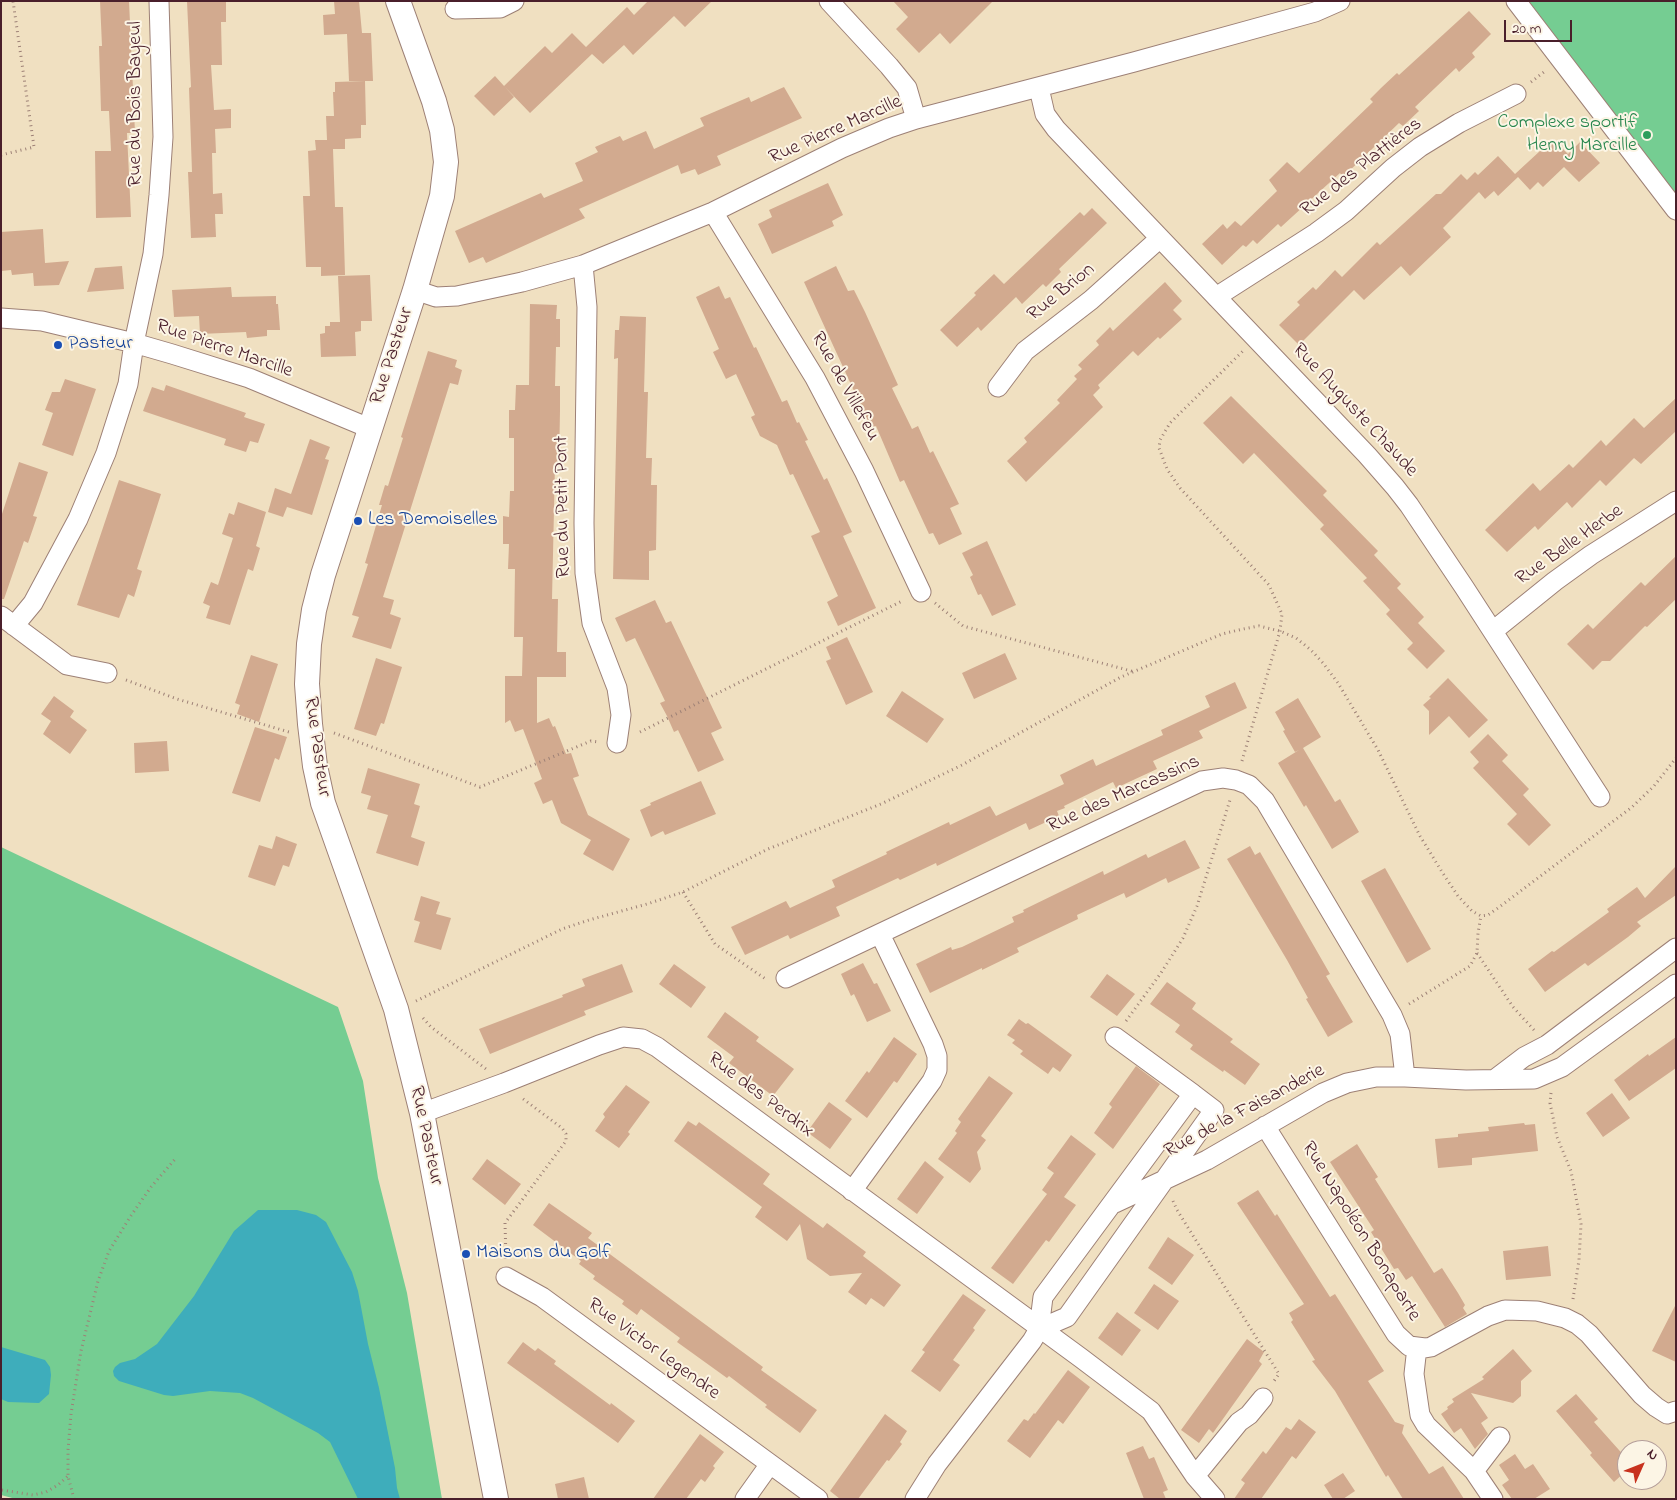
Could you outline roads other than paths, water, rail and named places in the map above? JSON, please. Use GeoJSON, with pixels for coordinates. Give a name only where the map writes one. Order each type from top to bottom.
{"type":"FeatureCollection","features":[{"type":"Feature","properties":{"kind":"street","name":"Rue du Bois Bayeul"},"geometry":{"type":"LineString","coordinates":[[107,673],[67,665],[8,621],[34,603],[78,519],[106,453],[128,384],[134,343],[153,254],[159,194],[163,137],[159,1]]}},
{"type":"Feature","properties":{"kind":"street","name":"Rue Pasteur"},"geometry":{"type":"LineString","coordinates":[[398,1],[434,101],[442,130],[446,162],[442,196],[415,290],[323,575],[314,610],[309,644],[307,684],[310,731],[323,803],[396,1009],[422,1113],[496,1499]]}},
{"type":"Feature","properties":{"kind":"street"},"geometry":{"type":"LineString","coordinates":[[455,9],[500,8],[514,1]]}},
{"type":"Feature","properties":{"kind":"street","name":"Rue Pierre Marcille"},"geometry":{"type":"LineString","coordinates":[[415,290],[436,297],[457,296],[522,282],[584,265],[713,212],[842,148],[889,128],[916,119],[1039,88],[1315,12],[1340,1]]}},
{"type":"Feature","properties":{"kind":"street"},"geometry":{"type":"LineString","coordinates":[[1516,1],[1676,210]]}},
{"type":"Feature","properties":{"kind":"street"},"geometry":{"type":"LineString","coordinates":[[839,4],[907,88],[916,119]]}},
{"type":"Feature","properties":{"kind":"street","name":"Rue Auguste Chaude"},"geometry":{"type":"LineString","coordinates":[[1039,88],[1045,114],[1056,129],[1367,455],[1409,504],[1600,797]]}},
{"type":"Feature","properties":{"kind":"street","name":"Rue des Plattières"},"geometry":{"type":"LineString","coordinates":[[1216,297],[1316,233],[1420,147],[1459,123],[1516,94]]}},
{"type":"Feature","properties":{"kind":"street","name":"Rue de Villefeu"},"geometry":{"type":"LineString","coordinates":[[713,212],[815,378],[864,471],[921,592]]}},
{"type":"Feature","properties":{"kind":"street","name":"Rue Brion"},"geometry":{"type":"LineString","coordinates":[[998,387],[1025,351],[1091,300],[1159,239]]}},
{"type":"Feature","properties":{"kind":"street","name":"Rue du Petit Pont"},"geometry":{"type":"LineString","coordinates":[[584,265],[587,307],[585,573],[592,623],[617,688],[621,716],[617,744]]}},
{"type":"Feature","properties":{"kind":"street","name":"Rue Pierre Marcille"},"geometry":{"type":"LineString","coordinates":[[1,318],[42,321],[134,343],[249,378],[370,428]]}},
{"type":"Feature","properties":{"kind":"street","name":"Rue Belle Herbe"},"geometry":{"type":"LineString","coordinates":[[1493,632],[1555,581],[1676,501]]}},
{"type":"Feature","properties":{"kind":"street","name":"Rue des Marcassins"},"geometry":{"type":"LineString","coordinates":[[786,978],[1202,781],[1224,778],[1249,785],[1265,801],[1392,1015],[1400,1034],[1405,1077]]}},
{"type":"Feature","properties":{"kind":"street"},"geometry":{"type":"LineString","coordinates":[[852,1191],[932,1081],[937,1070],[937,1056],[933,1044],[880,934]]}},
{"type":"Feature","properties":{"kind":"street"},"geometry":{"type":"LineString","coordinates":[[1495,1079],[1524,1057],[1547,1045],[1676,948]]}},
{"type":"Feature","properties":{"kind":"street","name":"Rue de la Faisanderie"},"geometry":{"type":"LineString","coordinates":[[1113,1204],[1207,1160],[1323,1093],[1347,1083],[1376,1077],[1466,1080],[1534,1079],[1562,1067],[1676,984]]}},
{"type":"Feature","properties":{"kind":"street","name":"Rue de la Faisanderie"},"geometry":{"type":"LineString","coordinates":[[1039,1329],[1067,1317],[1214,1110],[1114,1036]]}},
{"type":"Feature","properties":{"kind":"street","name":"Rue des Perdrix"},"geometry":{"type":"LineString","coordinates":[[422,1113],[504,1084],[599,1045],[623,1037],[642,1039],[657,1047],[1151,1411],[1195,1476],[1215,1499]]}},
{"type":"Feature","properties":{"kind":"street","name":"Rue de la Faisanderie"},"geometry":{"type":"LineString","coordinates":[[915,1499],[937,1464],[1032,1341],[1039,1329],[1043,1297],[1193,1094]]}},
{"type":"Feature","properties":{"kind":"street","name":"Rue Napoléon Bonaparte"},"geometry":{"type":"LineString","coordinates":[[1266,1126],[1396,1334],[1409,1346],[1424,1348],[1440,1343],[1488,1316],[1505,1310],[1537,1311],[1565,1318],[1577,1324],[1589,1334],[1642,1395],[1667,1414],[1676,1411]]}},
{"type":"Feature","properties":{"kind":"street","name":"Rue Victor Legendre"},"geometry":{"type":"LineString","coordinates":[[506,1277],[542,1297],[818,1499]]}},
{"type":"Feature","properties":{"kind":"street"},"geometry":{"type":"LineString","coordinates":[[1417,1348],[1414,1374],[1420,1415],[1426,1425],[1474,1471],[1493,1499]]}},
{"type":"Feature","properties":{"kind":"street"},"geometry":{"type":"LineString","coordinates":[[1195,1476],[1239,1422],[1249,1415],[1263,1398]]}},
{"type":"Feature","properties":{"kind":"street"},"geometry":{"type":"LineString","coordinates":[[1474,1471],[1500,1437]]}},
{"type":"Feature","properties":{"kind":"street"},"geometry":{"type":"LineString","coordinates":[[745,1499],[770,1464]]}},
{"type":"Feature","properties":{"kind":"water"},"geometry":{"type":"Polygon","coordinates":[[[258,1210],[297,1210],[316,1215],[326,1222],[352,1272],[358,1291],[379,1388],[400,1499],[358,1499],[330,1442],[318,1433],[253,1398],[240,1393],[210,1391],[173,1396],[164,1395],[119,1381],[114,1376],[113,1371],[120,1363],[135,1359],[157,1344],[194,1296],[234,1231],[258,1210]]]}},
{"type":"Feature","properties":{"kind":"water"},"geometry":{"type":"Polygon","coordinates":[[[1,1347],[45,1360],[50,1367],[49,1394],[39,1403],[8,1402],[1,1399],[1,1347]]]}},
{"type":"Feature","properties":{"kind":"place","name":"Complexe sportif Henry Marcille"},"geometry":{"type":"Point","coordinates":[1647,135]}},
{"type":"Feature","properties":{"kind":"place","name":"Pasteur"},"geometry":{"type":"Point","coordinates":[58,345]}},
{"type":"Feature","properties":{"kind":"place","name":"Les Demoiselles"},"geometry":{"type":"Point","coordinates":[358,521]}},
{"type":"Feature","properties":{"kind":"place","name":"Maisons du Golf"},"geometry":{"type":"Point","coordinates":[466,1254]}}]}
